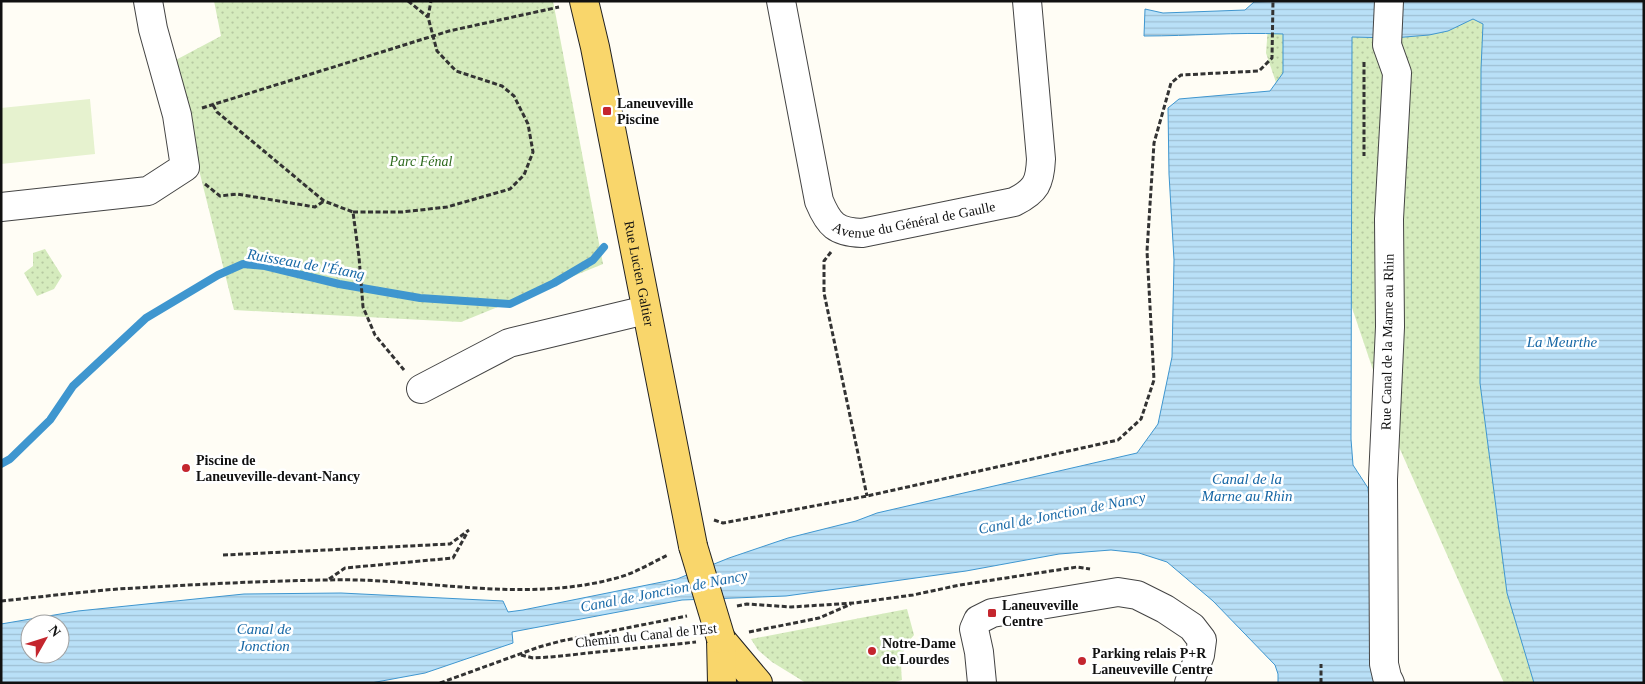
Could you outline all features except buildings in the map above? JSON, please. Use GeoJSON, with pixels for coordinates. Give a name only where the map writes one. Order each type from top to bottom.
{"type":"FeatureCollection","features":[{"type":"Feature","properties":{"kind":"main road","name":"Rue Lucien Galtier"},"geometry":{"type":"LineString","coordinates":[[584,2],[595,47],[693,546],[721,639]]}},
{"type":"Feature","properties":{"kind":"main road"},"geometry":{"type":"LineString","coordinates":[[721,639],[722,683]]}},
{"type":"Feature","properties":{"kind":"main road"},"geometry":{"type":"LineString","coordinates":[[721,639],[758,683]]}},
{"type":"Feature","properties":{"kind":"street"},"geometry":{"type":"LineString","coordinates":[[1,207],[148,191],[185,168],[177,116],[153,28],[148,1]]}},
{"type":"Feature","properties":{"kind":"street","name":"Avenue du Général de Gaulle"},"geometry":{"type":"LineString","coordinates":[[781,1],[819,201],[825,216],[835,227],[847,232],[862,233],[1014,202],[1025,197],[1035,188],[1041,175],[1041,159],[1027,1]]}},
{"type":"Feature","properties":{"kind":"street","name":"Rue Canal de la Marne au Rhin"},"geometry":{"type":"LineString","coordinates":[[1389,1],[1387,45],[1397,73],[1389,219],[1390,327],[1383,479],[1384,664],[1390,683]]}},
{"type":"Feature","properties":{"kind":"street"},"geometry":{"type":"LineString","coordinates":[[421,389],[509,343],[646,310]]}},
{"type":"Feature","properties":{"kind":"street"},"geometry":{"type":"LineString","coordinates":[[982,683],[979,652],[974,629],[978,620],[992,613],[1118,592],[1137,595],[1165,609],[1192,627],[1202,640],[1200,655],[1189,683]]}},
{"type":"Feature","properties":{"kind":"path"},"geometry":{"type":"LineString","coordinates":[[408,1],[428,17]]}},
{"type":"Feature","properties":{"kind":"path"},"geometry":{"type":"LineString","coordinates":[[212,105],[217,112],[324,200],[353,212],[402,212],[447,207],[510,189],[524,175],[533,152],[528,124],[514,96],[502,86],[456,71],[437,51],[428,17],[431,1]]}},
{"type":"Feature","properties":{"kind":"path"},"geometry":{"type":"LineString","coordinates":[[687,511],[723,523],[867,496],[1118,440],[1142,419],[1154,380],[1147,251],[1154,143],[1171,82],[1181,76],[1259,71],[1272,58],[1273,1]]}},
{"type":"Feature","properties":{"kind":"path"},"geometry":{"type":"LineString","coordinates":[[177,116],[449,31],[584,2]]}},
{"type":"Feature","properties":{"kind":"path"},"geometry":{"type":"LineString","coordinates":[[185,168],[220,196],[237,194],[315,207],[324,200]]}},
{"type":"Feature","properties":{"kind":"path"},"geometry":{"type":"LineString","coordinates":[[353,212],[363,307],[375,335],[421,389]]}},
{"type":"Feature","properties":{"kind":"path"},"geometry":{"type":"LineString","coordinates":[[847,232],[824,261],[824,293],[867,496]]}},
{"type":"Feature","properties":{"kind":"path"},"geometry":{"type":"LineString","coordinates":[[224,555],[450,544],[469,530],[453,558],[345,568],[328,580]]}},
{"type":"Feature","properties":{"kind":"path"},"geometry":{"type":"LineString","coordinates":[[1,601],[116,589],[328,580],[553,590],[601,582],[622,576],[669,554],[693,546]]}},
{"type":"Feature","properties":{"kind":"path"},"geometry":{"type":"LineString","coordinates":[[729,608],[748,604],[791,607],[854,603],[1077,567],[1096,569]]}},
{"type":"Feature","properties":{"kind":"path","name":"Chemin du Canal de l'Est"},"geometry":{"type":"LineString","coordinates":[[440,683],[521,655],[533,658],[550,657],[721,639],[819,618],[854,603]]}},
{"type":"Feature","properties":{"kind":"path"},"geometry":{"type":"LineString","coordinates":[[521,655],[538,647],[561,641],[693,615]]}},
{"type":"Feature","properties":{"kind":"path"},"geometry":{"type":"LineString","coordinates":[[1321,664],[1321,683]]}},
{"type":"Feature","properties":{"kind":"green space","name":"Parc Fénal"},"geometry":{"type":"Polygon","coordinates":[[[214,1],[553,1],[603,264],[461,322],[234,310],[172,62],[221,36],[214,1]]]}},
{"type":"Feature","properties":{"kind":"green space"},"geometry":{"type":"Polygon","coordinates":[[[1270,1],[1644,1],[1644,683],[1504,683],[1399,447],[1266,53],[1270,1]]]}},
{"type":"Feature","properties":{"kind":"green space"},"geometry":{"type":"Polygon","coordinates":[[[90,99],[95,154],[1,164],[1,108],[90,99]]]}},
{"type":"Feature","properties":{"kind":"green space"},"geometry":{"type":"Polygon","coordinates":[[[45,249],[62,276],[54,289],[37,296],[24,273],[33,266],[33,253],[45,249]]]}},
{"type":"Feature","properties":{"kind":"green space"},"geometry":{"type":"Polygon","coordinates":[[[907,609],[914,635],[906,645],[902,656],[902,680],[891,683],[806,683],[772,662],[758,650],[751,639],[907,609]]]}},
{"type":"Feature","properties":{"kind":"water"},"geometry":{"type":"Polygon","coordinates":[[[1283,1],[1644,1],[1644,683],[1534,683],[1507,593],[1480,383],[1481,69],[1483,24],[1473,19],[1448,31],[1429,35],[1393,38],[1352,37],[1351,439],[1353,465],[1368,488],[1374,683],[1278,683],[1275,665],[1213,601],[1167,562],[1139,553],[1111,550],[1059,554],[966,571],[786,596],[682,600],[512,632],[513,643],[425,673],[371,683],[1,683],[1,624],[20,621],[20,664],[70,664],[70,614],[60,614],[78,611],[244,594],[341,593],[503,601],[508,612],[523,610],[677,579],[729,558],[788,538],[856,521],[877,513],[1137,453],[1158,424],[1172,357],[1174,260],[1169,174],[1168,108],[1179,99],[1270,91],[1283,73],[1283,34],[1248,33],[1144,36],[1145,9],[1163,13],[1245,10],[1254,2],[1283,1]]]}},
{"type":"Feature","properties":{"kind":"waterway","name":"Ruisseau de l'Étang"},"geometry":{"type":"LineString","coordinates":[[1,464],[10,459],[50,420],[73,386],[146,318],[218,275],[243,264],[265,266],[339,284],[420,298],[510,304],[554,283],[593,260],[604,247]]}},
{"type":"Feature","properties":{"kind":"place","name":"Laneuveville Piscine"},"geometry":{"type":"Point","coordinates":[607,111]}},
{"type":"Feature","properties":{"kind":"place","name":"Piscine de Laneuveville-devant-Nancy"},"geometry":{"type":"Point","coordinates":[186,468]}},
{"type":"Feature","properties":{"kind":"place","name":"Laneuveville Centre"},"geometry":{"type":"Point","coordinates":[992,613]}},
{"type":"Feature","properties":{"kind":"place","name":"Notre-Dame de Lourdes"},"geometry":{"type":"Point","coordinates":[872,651]}},
{"type":"Feature","properties":{"kind":"place","name":"Parking relais P+R Laneuveville Centre"},"geometry":{"type":"Point","coordinates":[1082,661]}},
{"type":"Feature","properties":{"kind":"water label","name":"La Meurthe"},"geometry":{"type":"Point","coordinates":[1562,342]}},
{"type":"Feature","properties":{"kind":"water label","name":"Canal de la Marne au Rhin"},"geometry":{"type":"Point","coordinates":[1247,488]}},
{"type":"Feature","properties":{"kind":"water label","name":"Canal de Jonction de Nancy"},"geometry":{"type":"Point","coordinates":[1062,513]}},
{"type":"Feature","properties":{"kind":"water label","name":"Canal de Jonction de Nancy"},"geometry":{"type":"Point","coordinates":[664,591]}},
{"type":"Feature","properties":{"kind":"water label","name":"Canal de Jonction"},"geometry":{"type":"Point","coordinates":[264,638]}}]}
